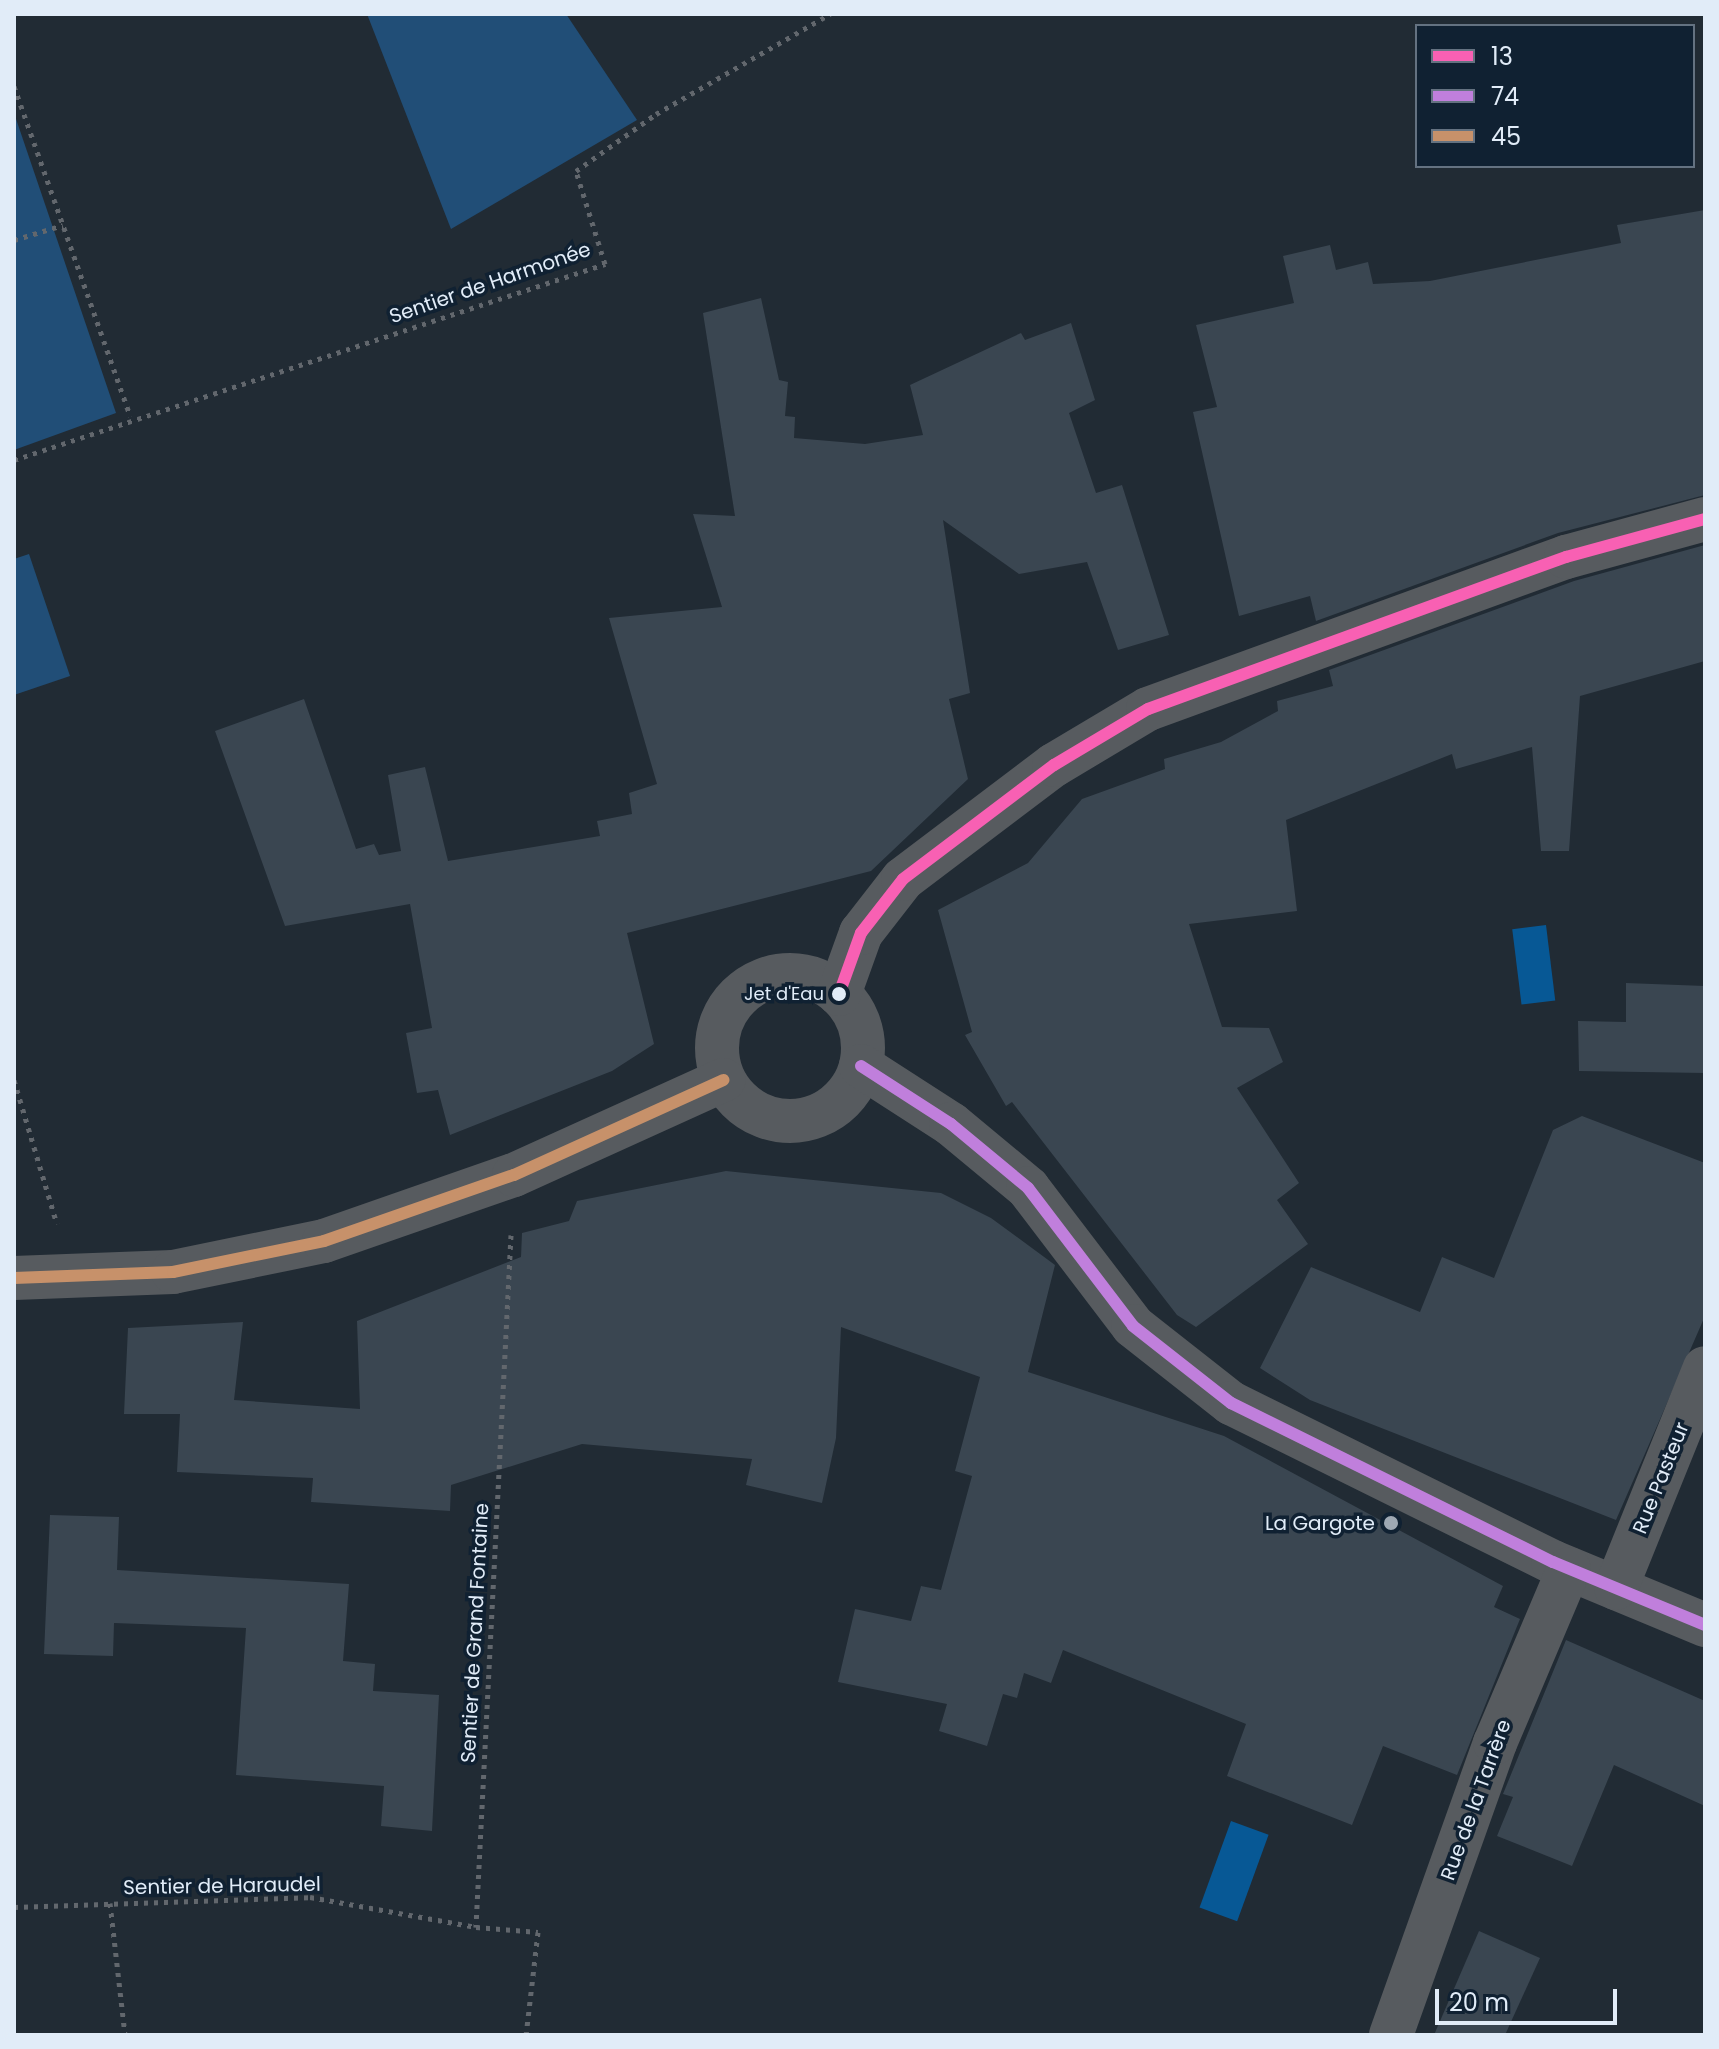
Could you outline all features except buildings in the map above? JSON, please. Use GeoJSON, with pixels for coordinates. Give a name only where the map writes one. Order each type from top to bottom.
{"type":"FeatureCollection","features":[{"type":"Feature","properties":{"kind":"street"},"geometry":{"type":"LineString","coordinates":[[839,994],[861,933],[903,879],[1054,765],[1137,715],[1213,680],[1566,557],[1705,519]]}},
{"type":"Feature","properties":{"kind":"street"},"geometry":{"type":"LineString","coordinates":[[793,975],[839,994],[859,1024],[861,1066],[845,1098],[825,1111],[779,1121],[746,1108],[723,1080],[719,1032],[746,990],[793,975]]}},
{"type":"Feature","properties":{"kind":"street"},"geometry":{"type":"LineString","coordinates":[[861,1066],[951,1124],[1028,1188],[1069,1233],[1133,1326],[1231,1403],[1569,1569],[1705,1625]]}},
{"type":"Feature","properties":{"kind":"street"},"geometry":{"type":"LineString","coordinates":[[33,1277],[173,1272],[296,1247],[402,1219],[558,1156],[723,1080]]}},
{"type":"Feature","properties":{"kind":"street","name":"Rue Pasteur"},"geometry":{"type":"LineString","coordinates":[[1616,1588],[1705,1368]]}},
{"type":"Feature","properties":{"kind":"street","name":"Rue de la Tarrère"},"geometry":{"type":"LineString","coordinates":[[1391,2035],[1495,1743],[1569,1569]]}},
{"type":"Feature","properties":{"kind":"path","name":"Sentier de Harmonée"},"geometry":{"type":"LineString","coordinates":[[14,460],[130,416],[605,264],[576,171],[656,114],[830,14]]}},
{"type":"Feature","properties":{"kind":"path"},"geometry":{"type":"LineString","coordinates":[[14,86],[130,416]]}},
{"type":"Feature","properties":{"kind":"path"},"geometry":{"type":"LineString","coordinates":[[14,240],[63,225]]}},
{"type":"Feature","properties":{"kind":"path"},"geometry":{"type":"LineString","coordinates":[[14,1080],[57,1220],[33,1277]]}},
{"type":"Feature","properties":{"kind":"path","name":"Sentier de Grand Fontaine"},"geometry":{"type":"LineString","coordinates":[[476,1927],[514,1175]]}},
{"type":"Feature","properties":{"kind":"path","name":"Sentier de Haraudel"},"geometry":{"type":"LineString","coordinates":[[14,1907],[310,1897],[476,1927]]}},
{"type":"Feature","properties":{"kind":"path","name":"Sentier de Haraudel"},"geometry":{"type":"LineString","coordinates":[[110,1903],[125,2035]]}},
{"type":"Feature","properties":{"kind":"path"},"geometry":{"type":"LineString","coordinates":[[476,1927],[538,1932],[526,2035]]}},
{"type":"Feature","properties":{"kind":"shaded area"},"geometry":{"type":"Polygon","coordinates":[[[367,14],[566,14],[637,120],[451,229],[367,14]]]}},
{"type":"Feature","properties":{"kind":"shaded area"},"geometry":{"type":"Polygon","coordinates":[[[14,113],[116,413],[14,450],[14,113]]]}},
{"type":"Feature","properties":{"kind":"shaded area"},"geometry":{"type":"Polygon","coordinates":[[[29,554],[70,676],[14,695],[14,559],[29,554]]]}},
{"type":"Feature","properties":{"kind":"shaded area"},"geometry":{"type":"Polygon","coordinates":[[[1546,925],[1555,1000],[1522,1005],[1512,929],[1546,925]]]}},
{"type":"Feature","properties":{"kind":"shaded area"},"geometry":{"type":"Polygon","coordinates":[[[1231,1821],[1269,1835],[1237,1921],[1200,1907],[1231,1821]]]}},
{"type":"Feature","properties":{"kind":"transit line","name":"13"},"geometry":{"type":"LineString","coordinates":[[839,994],[861,933],[903,879],[1054,765],[1148,709],[1566,557],[1705,519]]}},
{"type":"Feature","properties":{"kind":"transit line","name":"74"},"geometry":{"type":"LineString","coordinates":[[861,1066],[951,1124],[1028,1188],[1133,1326],[1231,1403],[1553,1562],[1705,1625]]}},
{"type":"Feature","properties":{"kind":"transit line","name":"45"},"geometry":{"type":"LineString","coordinates":[[14,1278],[173,1272],[324,1241],[514,1175],[723,1080]]}},
{"type":"Feature","properties":{"kind":"place","name":"Jet d'Eau"},"geometry":{"type":"Point","coordinates":[839,994]}},
{"type":"Feature","properties":{"kind":"place","name":"La Gargote"},"geometry":{"type":"Point","coordinates":[1391,1523]}}]}
